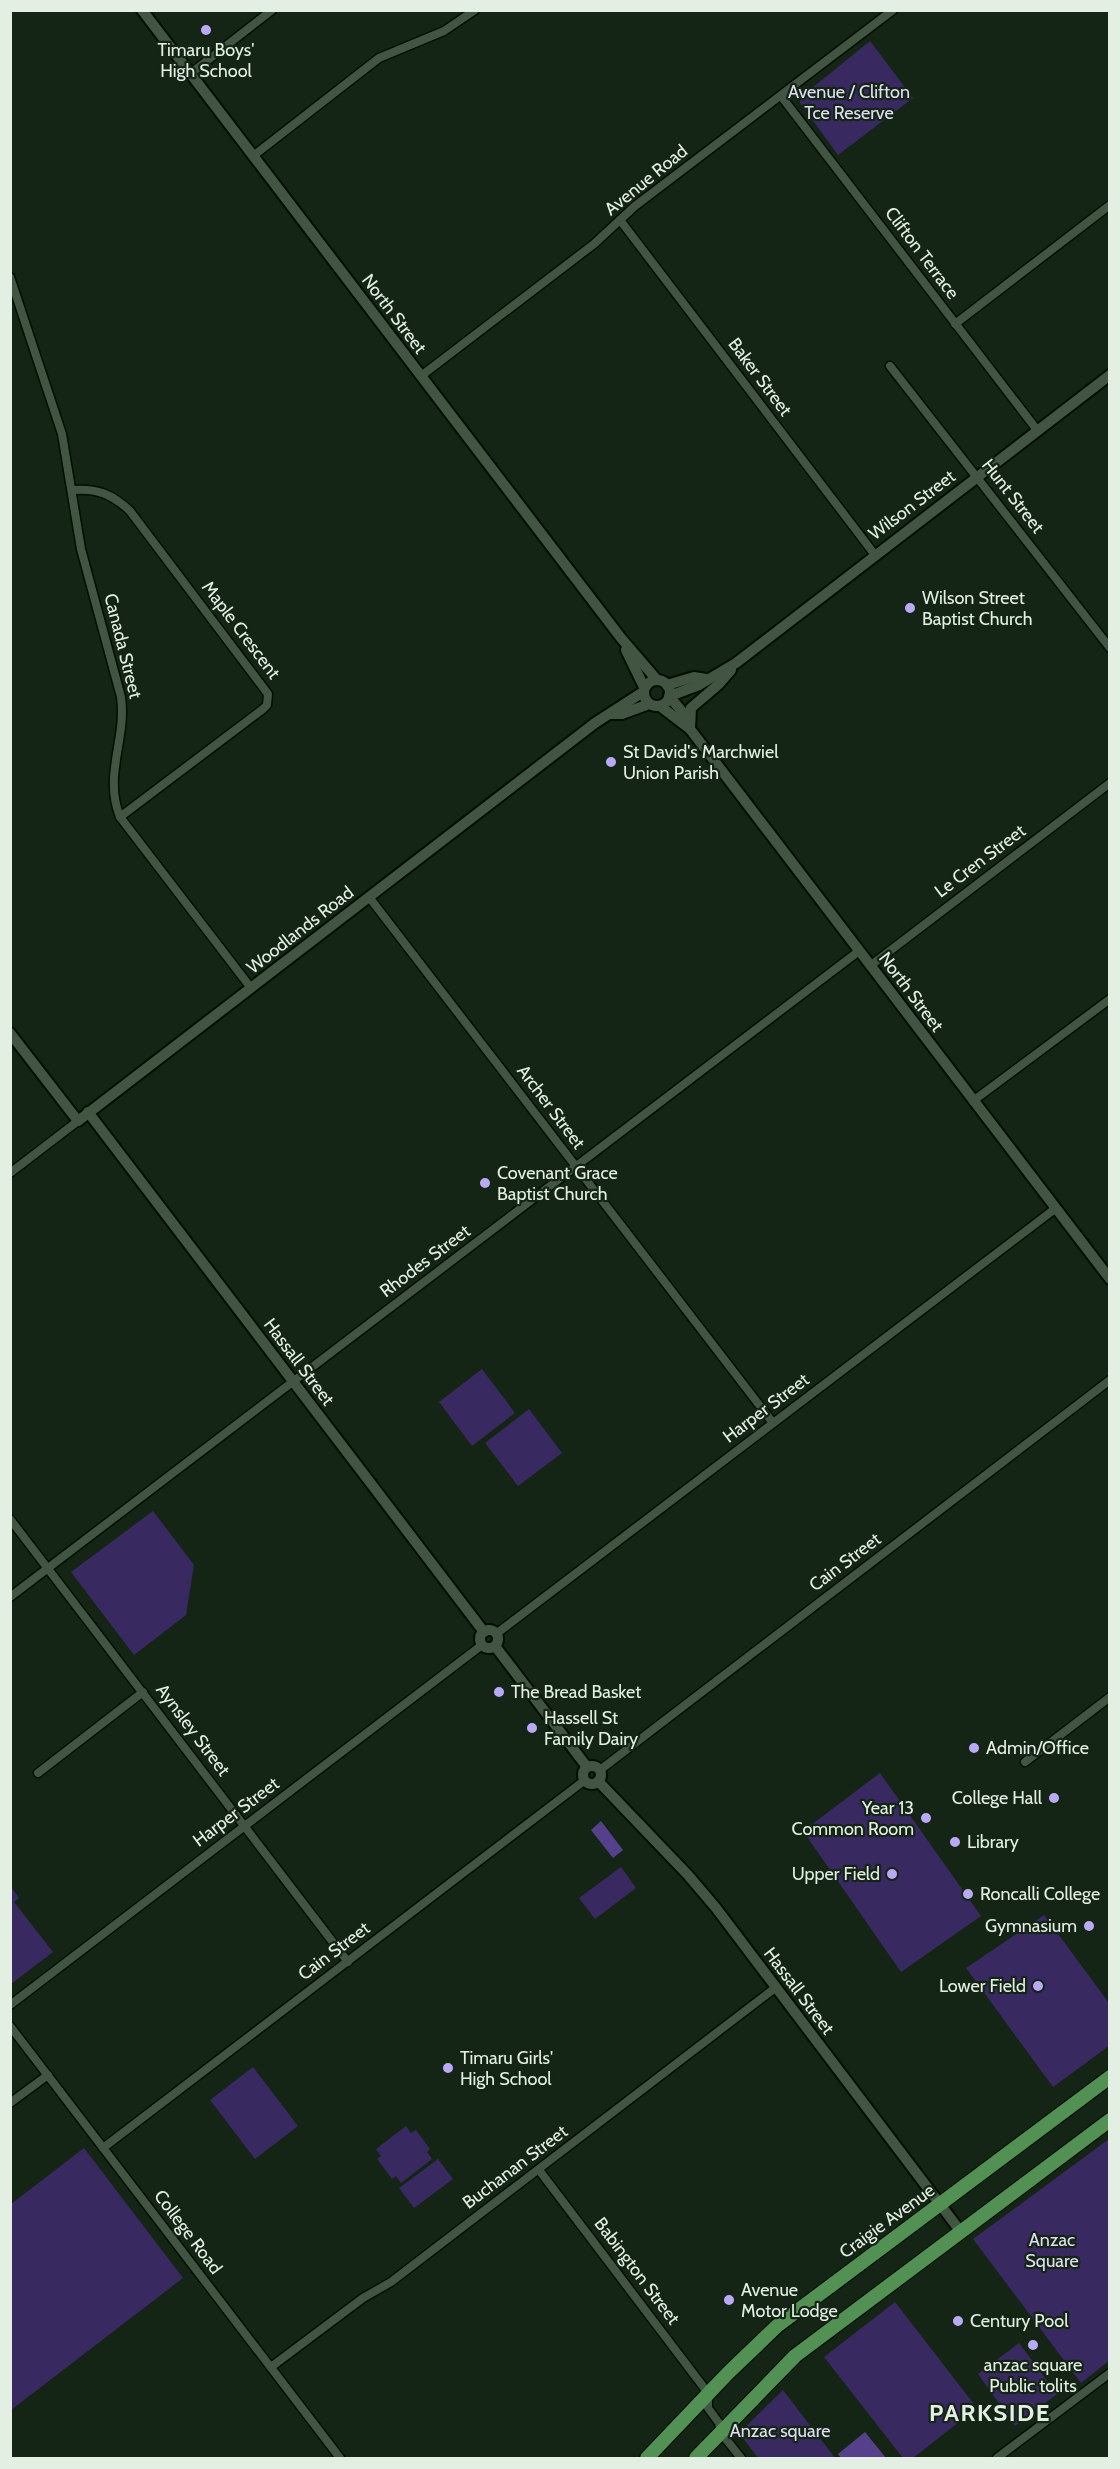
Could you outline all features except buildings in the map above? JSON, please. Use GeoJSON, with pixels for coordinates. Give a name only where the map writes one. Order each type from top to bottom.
{"type":"FeatureCollection","features":[{"type":"Feature","properties":{"kind":"highway","name":"Craigie Avenue"},"geometry":{"type":"LineString","coordinates":[[647,2458],[708,2393],[777,2326],[1110,2077]]}},
{"type":"Feature","properties":{"kind":"highway"},"geometry":{"type":"LineString","coordinates":[[696,2458],[795,2356],[1110,2120]]}},
{"type":"Feature","properties":{"kind":"street","name":"North Street"},"geometry":{"type":"LineString","coordinates":[[142,10],[621,638],[666,689],[684,714],[688,727]]}},
{"type":"Feature","properties":{"kind":"street"},"geometry":{"type":"LineString","coordinates":[[190,74],[272,10]]}},
{"type":"Feature","properties":{"kind":"street"},"geometry":{"type":"LineString","coordinates":[[253,156],[379,58],[444,31],[475,10]]}},
{"type":"Feature","properties":{"kind":"street","name":"Avenue Road"},"geometry":{"type":"LineString","coordinates":[[421,376],[594,244],[635,206],[892,10]]}},
{"type":"Feature","properties":{"kind":"street","name":"Clifton Terrace"},"geometry":{"type":"LineString","coordinates":[[781,96],[1037,430]]}},
{"type":"Feature","properties":{"kind":"street"},"geometry":{"type":"LineString","coordinates":[[955,324],[1110,205]]}},
{"type":"Feature","properties":{"kind":"street","name":"Baker Street"},"geometry":{"type":"LineString","coordinates":[[620,220],[874,555]]}},
{"type":"Feature","properties":{"kind":"street","name":"Canada Street"},"geometry":{"type":"LineString","coordinates":[[10,277],[62,434],[82,556],[122,698],[113,781],[115,804],[120,817],[251,988]]}},
{"type":"Feature","properties":{"kind":"street","name":"Hunt Street"},"geometry":{"type":"LineString","coordinates":[[890,366],[1110,648]]}},
{"type":"Feature","properties":{"kind":"street","name":"Wilson Street"},"geometry":{"type":"LineString","coordinates":[[644,689],[650,681],[666,689],[694,677],[706,679],[736,663],[1110,375]]}},
{"type":"Feature","properties":{"kind":"street","name":"Maple Crescent"},"geometry":{"type":"LineString","coordinates":[[72,490],[97,490],[118,500],[130,512],[268,694],[267,705],[263,709],[120,817]]}},
{"type":"Feature","properties":{"kind":"street","name":"North Street"},"geometry":{"type":"LineString","coordinates":[[621,638],[644,689],[654,705],[688,727],[1110,1279]]}},
{"type":"Feature","properties":{"kind":"street","name":"Wilson Street"},"geometry":{"type":"LineString","coordinates":[[688,727],[691,708],[719,684],[736,663]]}},
{"type":"Feature","properties":{"kind":"street","name":"Woodlands Road"},"geometry":{"type":"LineString","coordinates":[[10,1173],[595,723],[644,689]]}},
{"type":"Feature","properties":{"kind":"street"},"geometry":{"type":"LineString","coordinates":[[654,705],[666,702],[666,689]]}},
{"type":"Feature","properties":{"kind":"street","name":"Woodlands Road"},"geometry":{"type":"LineString","coordinates":[[610,714],[622,714],[654,705]]}},
{"type":"Feature","properties":{"kind":"street","name":"Le Cren Street"},"geometry":{"type":"LineString","coordinates":[[870,966],[1110,783]]}},
{"type":"Feature","properties":{"kind":"street","name":"Archer Street"},"geometry":{"type":"LineString","coordinates":[[369,897],[773,1423]]}},
{"type":"Feature","properties":{"kind":"street","name":"Rhodes Street"},"geometry":{"type":"LineString","coordinates":[[10,1597],[859,951]]}},
{"type":"Feature","properties":{"kind":"street"},"geometry":{"type":"LineString","coordinates":[[973,1101],[1110,999]]}},
{"type":"Feature","properties":{"kind":"street"},"geometry":{"type":"LineString","coordinates":[[10,1034],[78,1121]]}},
{"type":"Feature","properties":{"kind":"street","name":"Hassall Street"},"geometry":{"type":"LineString","coordinates":[[88,1112],[484,1632]]}},
{"type":"Feature","properties":{"kind":"street","name":"Harper Street"},"geometry":{"type":"LineString","coordinates":[[496,1634],[1056,1208]]}},
{"type":"Feature","properties":{"kind":"street","name":"Cain Street"},"geometry":{"type":"LineString","coordinates":[[600,1770],[1110,1380]]}},
{"type":"Feature","properties":{"kind":"street","name":"Aynsley Street"},"geometry":{"type":"LineString","coordinates":[[10,1519],[348,1962]]}},
{"type":"Feature","properties":{"kind":"street"},"geometry":{"type":"LineString","coordinates":[[492,1631],[498,1639],[495,1646],[487,1648],[482,1645],[480,1636],[484,1632],[492,1631]]}},
{"type":"Feature","properties":{"kind":"street","name":"Harper Street"},"geometry":{"type":"LineString","coordinates":[[10,2005],[482,1645]]}},
{"type":"Feature","properties":{"kind":"street"},"geometry":{"type":"LineString","coordinates":[[495,1646],[586,1767]]}},
{"type":"Feature","properties":{"kind":"street"},"geometry":{"type":"LineString","coordinates":[[38,1773],[143,1692]]}},
{"type":"Feature","properties":{"kind":"street"},"geometry":{"type":"LineString","coordinates":[[1025,1762],[1110,1697]]}},
{"type":"Feature","properties":{"kind":"street"},"geometry":{"type":"LineString","coordinates":[[592,1765],[600,1770],[601,1776],[598,1781],[590,1784],[585,1780],[583,1772],[586,1767],[592,1765]]}},
{"type":"Feature","properties":{"kind":"street","name":"Cain Street"},"geometry":{"type":"LineString","coordinates":[[103,2148],[585,1780]]}},
{"type":"Feature","properties":{"kind":"street","name":"Hassall Street"},"geometry":{"type":"LineString","coordinates":[[598,1781],[688,1875],[961,2232]]}},
{"type":"Feature","properties":{"kind":"street","name":"Buchanan Street"},"geometry":{"type":"LineString","coordinates":[[271,2367],[363,2298],[391,2282],[776,1988]]}},
{"type":"Feature","properties":{"kind":"street","name":"College Road"},"geometry":{"type":"LineString","coordinates":[[10,2026],[340,2458]]}},
{"type":"Feature","properties":{"kind":"street"},"geometry":{"type":"LineString","coordinates":[[10,2103],[48,2075]]}},
{"type":"Feature","properties":{"kind":"street","name":"Babington Street"},"geometry":{"type":"LineString","coordinates":[[539,2170],[708,2393],[708,2408],[719,2423],[721,2433],[741,2458]]}},
{"type":"Feature","properties":{"kind":"street"},"geometry":{"type":"LineString","coordinates":[[997,2458],[1110,2373]]}},
{"type":"Feature","properties":{"kind":"green space","name":"Avenue / Clifton Tce Reserve"},"geometry":{"type":"Polygon","coordinates":[[[870,41],[913,98],[838,155],[800,103],[801,97],[870,41]]]}},
{"type":"Feature","properties":{"kind":"green space"},"geometry":{"type":"Polygon","coordinates":[[[482,1369],[515,1413],[472,1446],[439,1402],[482,1369]]]}},
{"type":"Feature","properties":{"kind":"green space"},"geometry":{"type":"Polygon","coordinates":[[[529,1409],[562,1453],[518,1486],[485,1443],[529,1409]]]}},
{"type":"Feature","properties":{"kind":"green space"},"geometry":{"type":"Polygon","coordinates":[[[153,1511],[194,1565],[186,1615],[134,1655],[71,1572],[153,1511]]]}},
{"type":"Feature","properties":{"kind":"green space","name":"Upper Field"},"geometry":{"type":"Polygon","coordinates":[[[880,1773],[981,1916],[901,1972],[803,1831],[880,1773]]]}},
{"type":"Feature","properties":{"kind":"green space"},"geometry":{"type":"Polygon","coordinates":[[[621,1867],[636,1888],[595,1919],[579,1898],[621,1867]]]}},
{"type":"Feature","properties":{"kind":"green space"},"geometry":{"type":"Polygon","coordinates":[[[11,1887],[19,1898],[14,1902],[53,1952],[11,1984],[11,1887]]]}},
{"type":"Feature","properties":{"kind":"green space","name":"Lower Field"},"geometry":{"type":"Polygon","coordinates":[[[1044,1915],[1109,2003],[1109,2046],[1053,2087],[966,1968],[1044,1915]]]}},
{"type":"Feature","properties":{"kind":"green space"},"geometry":{"type":"Polygon","coordinates":[[[253,2067],[298,2126],[255,2159],[210,2100],[253,2067]]]}},
{"type":"Feature","properties":{"kind":"green space"},"geometry":{"type":"Polygon","coordinates":[[[406,2126],[411,2133],[416,2130],[430,2149],[427,2152],[432,2159],[401,2183],[396,2176],[392,2179],[377,2159],[381,2156],[376,2149],[406,2126]]]}},
{"type":"Feature","properties":{"kind":"green space","name":"Anzac Square"},"geometry":{"type":"Polygon","coordinates":[[[1109,2139],[1109,2361],[1081,2383],[973,2239],[1109,2139]]]}},
{"type":"Feature","properties":{"kind":"green space"},"geometry":{"type":"Polygon","coordinates":[[[84,2148],[183,2278],[11,2410],[11,2204],[84,2148]]]}},
{"type":"Feature","properties":{"kind":"green space"},"geometry":{"type":"Polygon","coordinates":[[[438,2159],[453,2179],[414,2208],[399,2188],[438,2159]]]}},
{"type":"Feature","properties":{"kind":"green space","name":"Anzac Square"},"geometry":{"type":"Polygon","coordinates":[[[895,2302],[977,2408],[913,2458],[903,2458],[824,2357],[895,2302]]]}},
{"type":"Feature","properties":{"kind":"green space"},"geometry":{"type":"Polygon","coordinates":[[[1019,2343],[1057,2394],[1015,2426],[978,2374],[1019,2343]]]}},
{"type":"Feature","properties":{"kind":"green space","name":"Anzac square"},"geometry":{"type":"Polygon","coordinates":[[[783,2390],[835,2458],[758,2458],[739,2433],[783,2390]]]}},
{"type":"Feature","properties":{"kind":"shaded area"},"geometry":{"type":"Polygon","coordinates":[[[601,1821],[623,1850],[613,1858],[591,1830],[601,1821]]]}},
{"type":"Feature","properties":{"kind":"shaded area"},"geometry":{"type":"Polygon","coordinates":[[[865,2432],[886,2458],[841,2458],[838,2454],[865,2432]]]}},
{"type":"Feature","properties":{"kind":"place","name":"Timaru Boys' High School"},"geometry":{"type":"Point","coordinates":[206,30]}},
{"type":"Feature","properties":{"kind":"place","name":"Wilson Street Baptist Church"},"geometry":{"type":"Point","coordinates":[910,608]}},
{"type":"Feature","properties":{"kind":"place","name":"St David's Marchwiel Union Parish"},"geometry":{"type":"Point","coordinates":[611,762]}},
{"type":"Feature","properties":{"kind":"place","name":"Covenant Grace Baptist Church"},"geometry":{"type":"Point","coordinates":[485,1183]}},
{"type":"Feature","properties":{"kind":"place","name":"The Bread Basket"},"geometry":{"type":"Point","coordinates":[499,1692]}},
{"type":"Feature","properties":{"kind":"place","name":"Hassell St Family Dairy"},"geometry":{"type":"Point","coordinates":[532,1728]}},
{"type":"Feature","properties":{"kind":"place","name":"Admin/Office"},"geometry":{"type":"Point","coordinates":[974,1748]}},
{"type":"Feature","properties":{"kind":"place","name":"College Hall"},"geometry":{"type":"Point","coordinates":[1054,1798]}},
{"type":"Feature","properties":{"kind":"place","name":"Year 13 Common Room"},"geometry":{"type":"Point","coordinates":[926,1818]}},
{"type":"Feature","properties":{"kind":"place","name":"Library"},"geometry":{"type":"Point","coordinates":[955,1842]}},
{"type":"Feature","properties":{"kind":"place","name":"Upper Field"},"geometry":{"type":"Point","coordinates":[892,1874]}},
{"type":"Feature","properties":{"kind":"place","name":"Roncalli College"},"geometry":{"type":"Point","coordinates":[968,1894]}},
{"type":"Feature","properties":{"kind":"place","name":"Gymnasium"},"geometry":{"type":"Point","coordinates":[1089,1926]}},
{"type":"Feature","properties":{"kind":"place","name":"Lower Field"},"geometry":{"type":"Point","coordinates":[1038,1986]}},
{"type":"Feature","properties":{"kind":"place","name":"Timaru Girls' High School"},"geometry":{"type":"Point","coordinates":[448,2068]}},
{"type":"Feature","properties":{"kind":"place","name":"Avenue Motor Lodge"},"geometry":{"type":"Point","coordinates":[729,2300]}},
{"type":"Feature","properties":{"kind":"place","name":"Century Pool"},"geometry":{"type":"Point","coordinates":[958,2321]}},
{"type":"Feature","properties":{"kind":"place","name":"anzac square Public tolits"},"geometry":{"type":"Point","coordinates":[1033,2345]}},
{"type":"Feature","properties":{"kind":"district","name":"PARKSIDE"},"geometry":{"type":"Point","coordinates":[990,2413]}}]}
